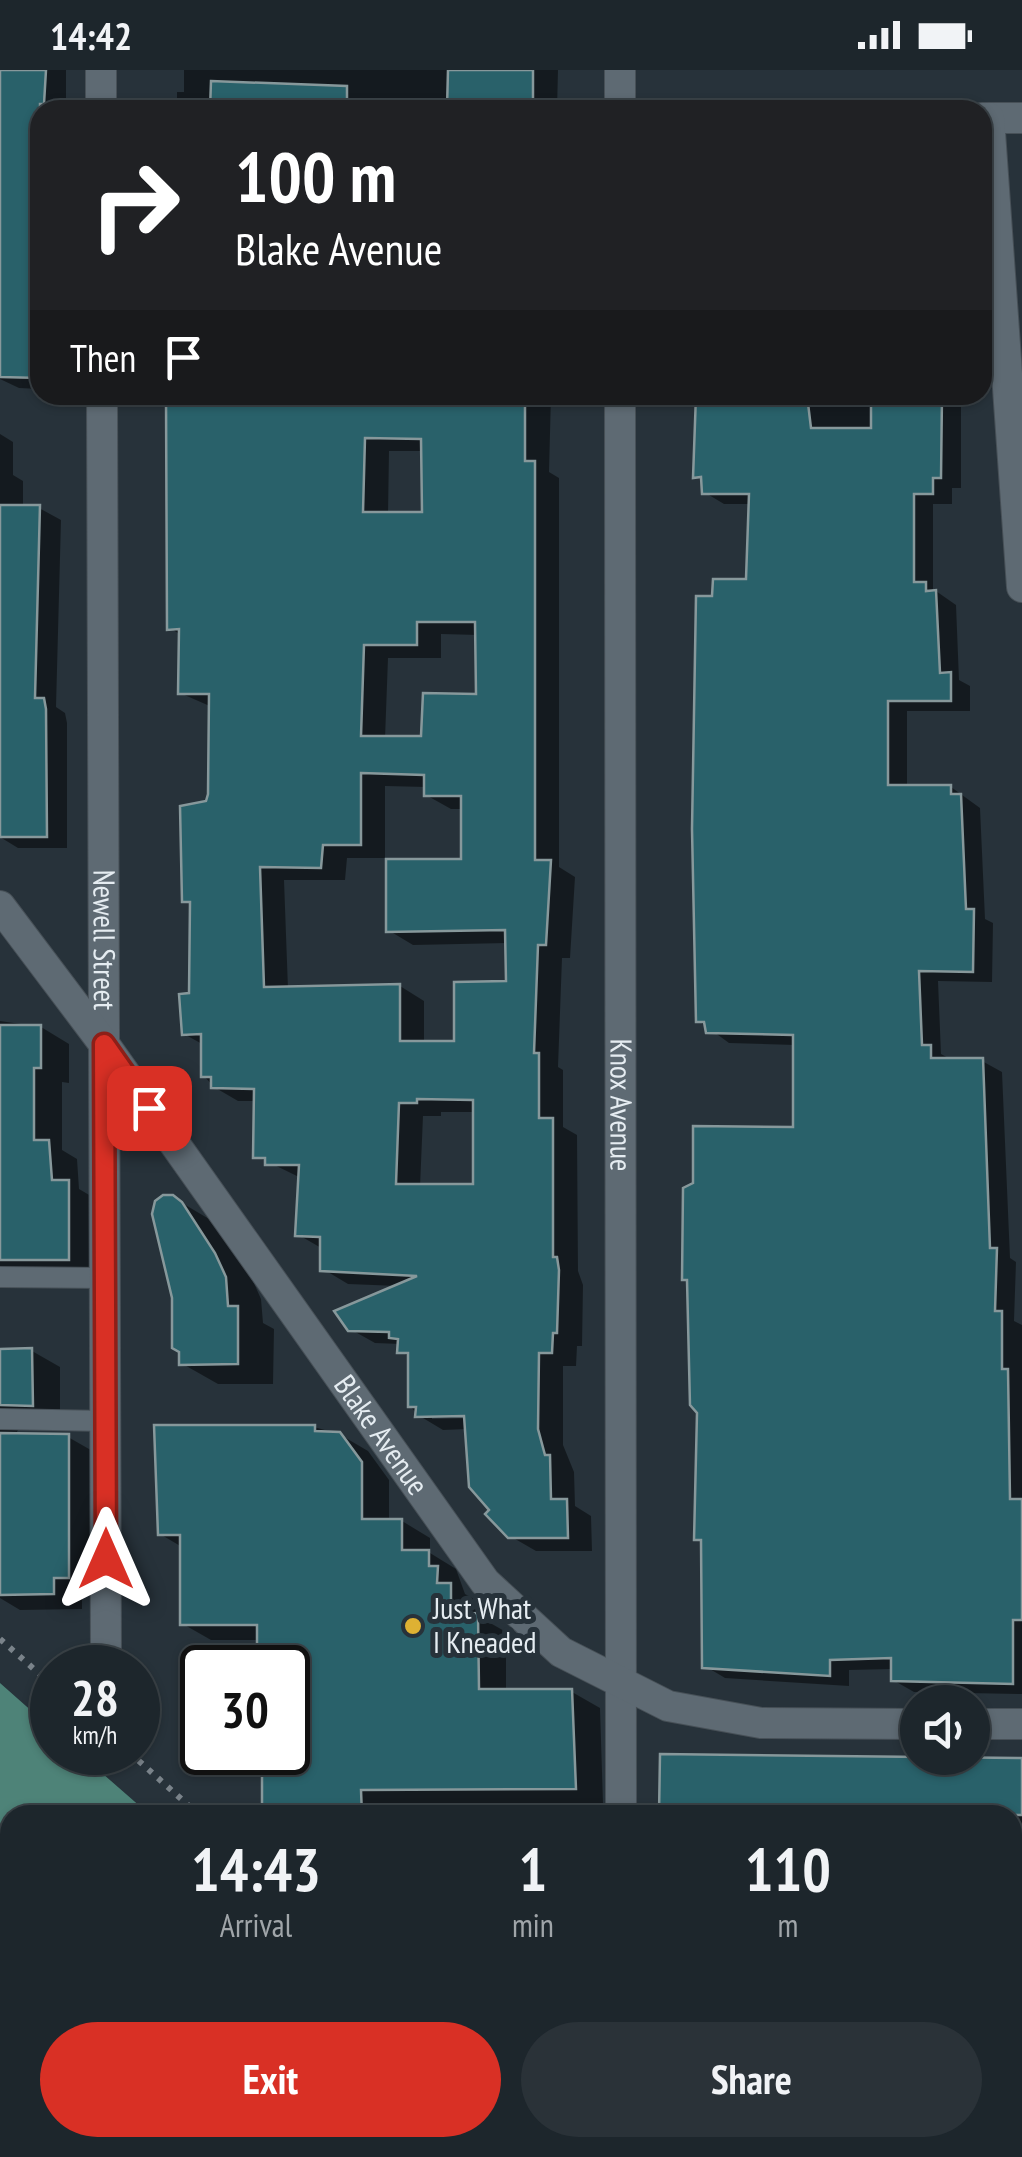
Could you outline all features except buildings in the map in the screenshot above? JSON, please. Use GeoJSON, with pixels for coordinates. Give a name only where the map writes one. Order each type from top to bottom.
{"type":"FeatureCollection","features":[{"type":"Feature","properties":{"kind":"street"},"geometry":{"type":"LineString","coordinates":[[101,70],[101,100]]}},
{"type":"Feature","properties":{"kind":"street"},"geometry":{"type":"LineString","coordinates":[[620,70],[620,100]]}},
{"type":"Feature","properties":{"kind":"street"},"geometry":{"type":"LineString","coordinates":[[992,118],[1022,118]]}},
{"type":"Feature","properties":{"kind":"street"},"geometry":{"type":"LineString","coordinates":[[992,196],[1022,586]]}},
{"type":"Feature","properties":{"kind":"street","name":"Newell Street"},"geometry":{"type":"LineString","coordinates":[[102,405],[106,1645]]}},
{"type":"Feature","properties":{"kind":"street","name":"Knox Avenue"},"geometry":{"type":"LineString","coordinates":[[620,405],[622,1805]]}},
{"type":"Feature","properties":{"kind":"street","name":"Blake Avenue"},"geometry":{"type":"LineString","coordinates":[[2,911],[104,1044],[484,1582],[560,1652],[668,1706],[761,1723],[900,1724]]}},
{"type":"Feature","properties":{"kind":"street"},"geometry":{"type":"LineString","coordinates":[[990,1724],[1022,1724]]}},
{"type":"Feature","properties":{"kind":"lane"},"geometry":{"type":"LineString","coordinates":[[0,1277],[104,1278]]}},
{"type":"Feature","properties":{"kind":"lane"},"geometry":{"type":"LineString","coordinates":[[0,1419],[105,1421]]}},
{"type":"Feature","properties":{"kind":"path"},"geometry":{"type":"LineString","coordinates":[[0,1638],[30,1665]]}},
{"type":"Feature","properties":{"kind":"path"},"geometry":{"type":"LineString","coordinates":[[155,1775],[188,1805]]}},
{"type":"Feature","properties":{"kind":"shaded area"},"geometry":{"type":"Polygon","coordinates":[[[0,1683],[30,1710],[30,1775],[104,1775],[139,1805],[0,1805],[0,1683]]]}},
{"type":"Feature","properties":{"kind":"place","name":"Just What I Kneaded"},"geometry":{"type":"Point","coordinates":[413,1626]}},
{"type":"Feature","properties":{"kind":"route"},"geometry":{"type":"LineString","coordinates":[[106,1559],[104,1044],[149,1108]]}}]}
